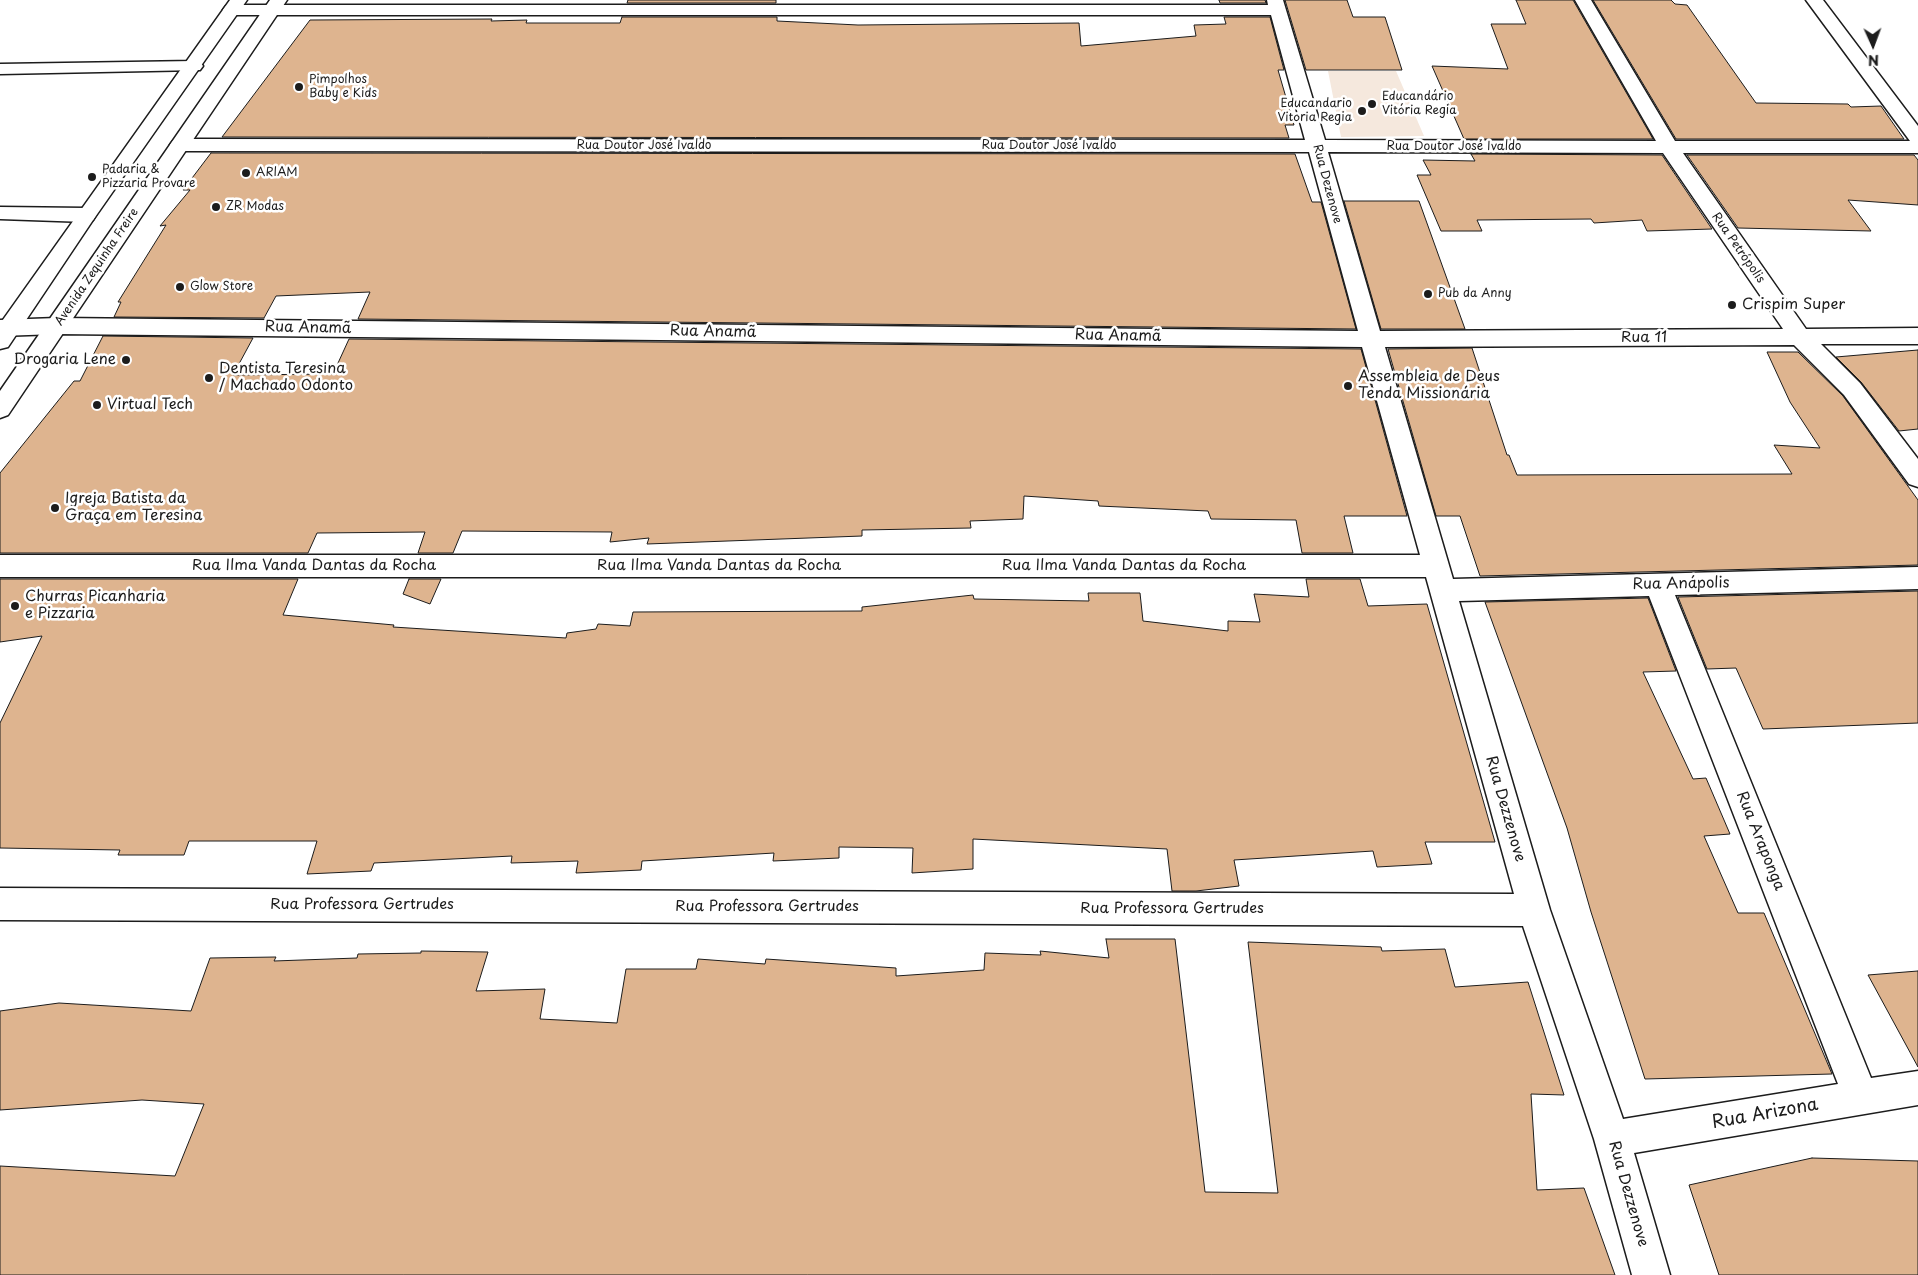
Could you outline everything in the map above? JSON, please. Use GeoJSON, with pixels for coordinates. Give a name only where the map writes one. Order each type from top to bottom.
{"type":"FeatureCollection","features":[{"type":"Feature","properties":{"kind":"street","name":"Rua Petrópolis"},"geometry":{"type":"LineString","coordinates":[[1583,0],[1669,147],[1800,338],[1852,389],[1918,478]]}},
{"type":"Feature","properties":{"kind":"street"},"geometry":{"type":"LineString","coordinates":[[1814,0],[1918,139]]}},
{"type":"Feature","properties":{"kind":"street"},"geometry":{"type":"LineString","coordinates":[[3,332],[194,66],[235,5],[1276,5]]}},
{"type":"Feature","properties":{"kind":"street","name":"Avenida Zequinha Freire"},"geometry":{"type":"LineString","coordinates":[[0,409],[276,5]]}},
{"type":"Feature","properties":{"kind":"street","name":"Rua Dezenove"},"geometry":{"type":"LineString","coordinates":[[1276,5],[1370,339]]}},
{"type":"Feature","properties":{"kind":"street"},"geometry":{"type":"LineString","coordinates":[[0,69],[194,66]]}},
{"type":"Feature","properties":{"kind":"street","name":"Rua Doutor José Ivaldo"},"geometry":{"type":"LineString","coordinates":[[180,145],[1918,147]]}},
{"type":"Feature","properties":{"kind":"street"},"geometry":{"type":"LineString","coordinates":[[0,213],[86,215]]}},
{"type":"Feature","properties":{"kind":"street","name":"Rua Anamã"},"geometry":{"type":"LineString","coordinates":[[3,332],[57,326],[1370,339]]}},
{"type":"Feature","properties":{"kind":"street","name":"Rua 11"},"geometry":{"type":"LineString","coordinates":[[1370,339],[1918,336]]}},
{"type":"Feature","properties":{"kind":"street","name":"Rua Dezzenove"},"geometry":{"type":"LineString","coordinates":[[1370,339],[1441,578],[1534,910],[1612,1139],[1651,1275]]}},
{"type":"Feature","properties":{"kind":"street","name":"Rua Ilma Vanda Dantas da Rocha"},"geometry":{"type":"LineString","coordinates":[[0,566],[1441,578]]}},
{"type":"Feature","properties":{"kind":"street","name":"Rua Anápolis"},"geometry":{"type":"LineString","coordinates":[[1441,578],[1658,585],[1918,578]]}},
{"type":"Feature","properties":{"kind":"street","name":"Rua Araponga"},"geometry":{"type":"LineString","coordinates":[[1658,585],[1861,1098]]}},
{"type":"Feature","properties":{"kind":"street","name":"Rua Professora Gertrudes"},"geometry":{"type":"LineString","coordinates":[[0,904],[1534,910]]}},
{"type":"Feature","properties":{"kind":"street","name":"Rua Arizona"},"geometry":{"type":"LineString","coordinates":[[1612,1139],[1918,1088]]}},
{"type":"Feature","properties":{"kind":"shaded area","name":"Educandário Vitória Regia"},"geometry":{"type":"Polygon","coordinates":[[[1328,71],[1396,71],[1424,136],[1341,137],[1328,71]]]}},
{"type":"Feature","properties":{"kind":"building"},"geometry":{"type":"Polygon","coordinates":[[[628,0],[776,0],[776,3],[627,3],[628,0]]]}},
{"type":"Feature","properties":{"kind":"building"},"geometry":{"type":"Polygon","coordinates":[[[1219,0],[1265,0],[1266,3],[1220,3],[1219,0]]]}},
{"type":"Feature","properties":{"kind":"building"},"geometry":{"type":"Polygon","coordinates":[[[1285,0],[1347,0],[1353,17],[1385,17],[1402,70],[1306,70],[1285,0]]]}},
{"type":"Feature","properties":{"kind":"building"},"geometry":{"type":"Polygon","coordinates":[[[1516,0],[1573,0],[1653,139],[1464,139],[1432,66],[1508,69],[1491,24],[1526,24],[1516,0]]]}},
{"type":"Feature","properties":{"kind":"building"},"geometry":{"type":"Polygon","coordinates":[[[1593,0],[1671,0],[1675,4],[1687,5],[1756,103],[1848,104],[1851,107],[1881,106],[1904,139],[1676,139],[1593,0]]]}},
{"type":"Feature","properties":{"kind":"building"},"geometry":{"type":"Polygon","coordinates":[[[622,17],[777,17],[777,21],[858,25],[1079,23],[1081,46],[1196,36],[1194,25],[1226,24],[1224,17],[1270,17],[1284,70],[1278,70],[1294,125],[1285,125],[1289,138],[222,137],[310,20],[492,19],[491,21],[527,20],[526,23],[620,23],[622,17]]]}},
{"type":"Feature","properties":{"kind":"building"},"geometry":{"type":"Polygon","coordinates":[[[211,153],[1295,154],[1312,202],[1321,202],[1356,329],[358,319],[370,292],[276,296],[264,318],[114,317],[121,302],[118,302],[166,225],[160,226],[190,190],[183,190],[211,153]]]}},
{"type":"Feature","properties":{"kind":"building"},"geometry":{"type":"Polygon","coordinates":[[[1471,154],[1662,155],[1712,229],[1647,231],[1642,220],[1594,223],[1591,219],[1477,220],[1482,231],[1441,231],[1417,175],[1431,175],[1423,160],[1475,161],[1471,154]]]}},
{"type":"Feature","properties":{"kind":"building"},"geometry":{"type":"Polygon","coordinates":[[[1687,155],[1914,155],[1918,160],[1918,205],[1848,200],[1871,231],[1738,228],[1687,155]]]}},
{"type":"Feature","properties":{"kind":"building"},"geometry":{"type":"Polygon","coordinates":[[[1344,201],[1419,201],[1465,329],[1381,329],[1344,201]]]}},
{"type":"Feature","properties":{"kind":"building"},"geometry":{"type":"Polygon","coordinates":[[[103,336],[253,338],[233,375],[333,374],[349,339],[1361,349],[1407,516],[1344,516],[1353,553],[1302,553],[1296,520],[1211,519],[1208,511],[1099,506],[1098,501],[1024,496],[1023,519],[970,521],[971,528],[862,530],[862,536],[647,544],[649,538],[610,542],[612,532],[462,531],[453,553],[418,553],[425,532],[317,533],[308,553],[0,553],[0,473],[74,381],[80,381],[103,336]]]}},
{"type":"Feature","properties":{"kind":"building"},"geometry":{"type":"Polygon","coordinates":[[[1472,348],[1507,455],[1509,455],[1517,475],[1792,474],[1774,445],[1820,448],[1790,402],[1767,352],[1798,352],[1843,396],[1918,500],[1918,565],[1480,576],[1460,516],[1436,516],[1388,349],[1472,348]]]}},
{"type":"Feature","properties":{"kind":"building"},"geometry":{"type":"Polygon","coordinates":[[[1918,350],[1918,429],[1899,431],[1861,382],[1836,357],[1918,350]]]}},
{"type":"Feature","properties":{"kind":"building"},"geometry":{"type":"Polygon","coordinates":[[[0,579],[298,579],[283,615],[394,625],[393,627],[566,638],[567,633],[596,629],[598,624],[630,626],[633,612],[862,611],[862,607],[973,595],[974,599],[1089,601],[1088,593],[1140,593],[1143,621],[1228,631],[1228,621],[1260,622],[1254,594],[1309,597],[1306,579],[1360,579],[1368,606],[1427,604],[1495,842],[1425,842],[1432,864],[1377,867],[1373,851],[1234,860],[1239,886],[1196,891],[1172,891],[1167,849],[973,839],[973,869],[912,873],[913,848],[839,847],[839,858],[773,861],[774,853],[642,861],[641,870],[576,873],[578,861],[511,863],[512,856],[374,863],[371,871],[307,874],[317,841],[189,841],[184,855],[118,855],[120,850],[0,848],[0,723],[42,636],[0,642],[0,579]]]}},
{"type":"Feature","properties":{"kind":"building"},"geometry":{"type":"Polygon","coordinates":[[[409,579],[441,579],[430,604],[403,594],[409,579]]]}},
{"type":"Feature","properties":{"kind":"building"},"geometry":{"type":"Polygon","coordinates":[[[1918,591],[1918,723],[1763,729],[1736,668],[1707,669],[1678,597],[1918,591]]]}},
{"type":"Feature","properties":{"kind":"building"},"geometry":{"type":"Polygon","coordinates":[[[1648,598],[1676,671],[1643,672],[1693,779],[1706,778],[1730,834],[1704,836],[1738,913],[1764,913],[1832,1074],[1645,1079],[1591,912],[1567,828],[1485,602],[1648,598]]]}},
{"type":"Feature","properties":{"kind":"building"},"geometry":{"type":"Polygon","coordinates":[[[1106,939],[1175,939],[1205,1192],[1278,1193],[1248,942],[1381,947],[1382,951],[1445,949],[1455,987],[1528,982],[1564,1095],[1531,1094],[1537,1190],[1584,1188],[1615,1275],[0,1275],[0,1166],[175,1176],[204,1104],[142,1100],[0,1110],[0,1011],[59,1003],[191,1011],[210,958],[276,957],[274,961],[357,958],[358,954],[421,953],[421,951],[488,952],[476,991],[545,989],[540,1019],[617,1023],[626,969],[696,969],[698,959],[765,964],[766,959],[896,968],[896,976],[984,970],[985,953],[1041,955],[1040,951],[1109,958],[1106,939]]]}},
{"type":"Feature","properties":{"kind":"building"},"geometry":{"type":"Polygon","coordinates":[[[1918,971],[1918,1067],[1868,975],[1918,971]]]}},
{"type":"Feature","properties":{"kind":"building"},"geometry":{"type":"Polygon","coordinates":[[[1812,1158],[1918,1161],[1918,1275],[1719,1275],[1689,1185],[1812,1158]]]}},
{"type":"Feature","properties":{"kind":"place","name":"Pimpolhos Baby e Kids"},"geometry":{"type":"Point","coordinates":[299,87]}},
{"type":"Feature","properties":{"kind":"place","name":"Educandário Vitória Regia"},"geometry":{"type":"Point","coordinates":[1372,104]}},
{"type":"Feature","properties":{"kind":"place","name":"Educandario Vitoria Regia"},"geometry":{"type":"Point","coordinates":[1362,111]}},
{"type":"Feature","properties":{"kind":"place","name":"ARIAM"},"geometry":{"type":"Point","coordinates":[246,173]}},
{"type":"Feature","properties":{"kind":"place","name":"Padaria & Pizzaria Provare"},"geometry":{"type":"Point","coordinates":[92,177]}},
{"type":"Feature","properties":{"kind":"place","name":"ZR Modas"},"geometry":{"type":"Point","coordinates":[216,207]}},
{"type":"Feature","properties":{"kind":"place","name":"Glow Store"},"geometry":{"type":"Point","coordinates":[180,287]}},
{"type":"Feature","properties":{"kind":"place","name":"Pub da Anny"},"geometry":{"type":"Point","coordinates":[1428,294]}},
{"type":"Feature","properties":{"kind":"place","name":"Crispim Super"},"geometry":{"type":"Point","coordinates":[1732,305]}},
{"type":"Feature","properties":{"kind":"place","name":"Drogaria Lene"},"geometry":{"type":"Point","coordinates":[126,360]}},
{"type":"Feature","properties":{"kind":"place","name":"Dentista Teresina / Machado Odonto"},"geometry":{"type":"Point","coordinates":[209,378]}},
{"type":"Feature","properties":{"kind":"place","name":"Assembleia de Deus Tenda Missionária"},"geometry":{"type":"Point","coordinates":[1348,386]}},
{"type":"Feature","properties":{"kind":"place","name":"Virtual Tech"},"geometry":{"type":"Point","coordinates":[97,405]}},
{"type":"Feature","properties":{"kind":"place","name":"Igreja Batista da Graça em Teresina"},"geometry":{"type":"Point","coordinates":[55,508]}},
{"type":"Feature","properties":{"kind":"place","name":"Churras Picanharia e Pizzaria"},"geometry":{"type":"Point","coordinates":[15,606]}}]}
